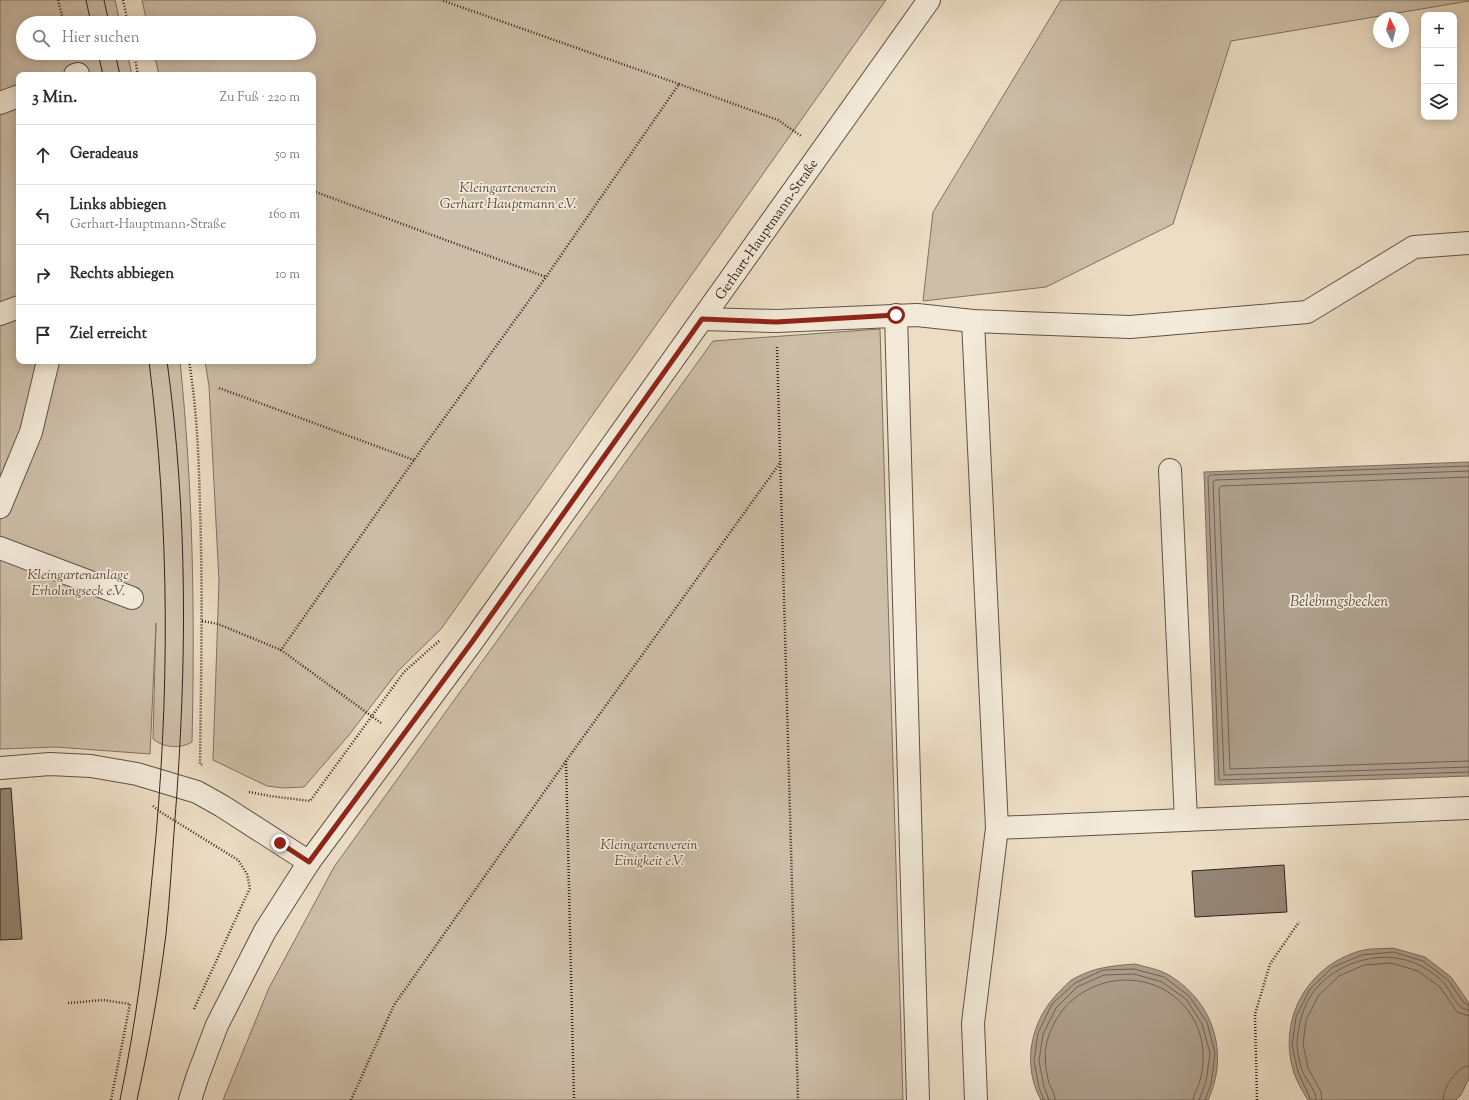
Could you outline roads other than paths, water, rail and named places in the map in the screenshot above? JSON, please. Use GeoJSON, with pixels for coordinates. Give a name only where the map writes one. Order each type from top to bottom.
{"type":"FeatureCollection","features":[{"type":"Feature","properties":{"kind":"street","name":"Gerhart-Hauptmann-Straße"},"geometry":{"type":"LineString","coordinates":[[190,1100],[217,1026],[265,931],[309,862],[472,642],[929,0]]}},
{"type":"Feature","properties":{"kind":"street"},"geometry":{"type":"LineString","coordinates":[[0,103],[16,97]]}},
{"type":"Feature","properties":{"kind":"street"},"geometry":{"type":"LineString","coordinates":[[702,319],[776,322],[917,315],[973,321],[1130,327],[1308,312],[1414,246],[1469,243]]}},
{"type":"Feature","properties":{"kind":"street"},"geometry":{"type":"LineString","coordinates":[[0,314],[16,308]]}},
{"type":"Feature","properties":{"kind":"street"},"geometry":{"type":"LineString","coordinates":[[896,315],[918,1100]]}},
{"type":"Feature","properties":{"kind":"street"},"geometry":{"type":"LineString","coordinates":[[973,321],[997,828],[973,1023],[976,1100]]}},
{"type":"Feature","properties":{"kind":"street"},"geometry":{"type":"LineString","coordinates":[[0,506],[31,432],[47,364]]}},
{"type":"Feature","properties":{"kind":"street"},"geometry":{"type":"LineString","coordinates":[[1170,470],[1186,820]]}},
{"type":"Feature","properties":{"kind":"street"},"geometry":{"type":"LineString","coordinates":[[0,548],[132,598]]}},
{"type":"Feature","properties":{"kind":"street"},"geometry":{"type":"LineString","coordinates":[[0,768],[50,764],[91,766],[137,774],[197,792],[222,806],[309,862]]}},
{"type":"Feature","properties":{"kind":"street"},"geometry":{"type":"LineString","coordinates":[[997,828],[1469,808]]}},
{"type":"Feature","properties":{"kind":"water","name":"Belebungsbecken"},"geometry":{"type":"Polygon","coordinates":[[[1469,462],[1469,776],[1215,785],[1204,472],[1469,462]]]}},
{"type":"Feature","properties":{"kind":"water"},"geometry":{"type":"Polygon","coordinates":[[[1393,948],[1425,957],[1451,977],[1469,1003],[1469,1078],[1461,1095],[1456,1100],[1308,1100],[1295,1076],[1290,1053],[1290,1034],[1293,1015],[1301,998],[1311,982],[1325,969],[1341,958],[1364,950],[1393,948]]]}},
{"type":"Feature","properties":{"kind":"water"},"geometry":{"type":"Polygon","coordinates":[[[1135,964],[1163,972],[1183,985],[1196,998],[1206,1013],[1213,1029],[1217,1046],[1217,1064],[1214,1082],[1208,1100],[1041,1100],[1031,1072],[1032,1042],[1036,1028],[1050,1002],[1069,982],[1081,975],[1103,968],[1135,964]]]}},
{"type":"Feature","properties":{"kind":"tram line"},"geometry":{"type":"LineString","coordinates":[[86,0],[89,16]]}},
{"type":"Feature","properties":{"kind":"tram line"},"geometry":{"type":"LineString","coordinates":[[104,0],[107,16]]}},
{"type":"Feature","properties":{"kind":"tram line"},"geometry":{"type":"LineString","coordinates":[[100,60],[102,72]]}},
{"type":"Feature","properties":{"kind":"tram line"},"geometry":{"type":"LineString","coordinates":[[117,60],[119,72]]}},
{"type":"Feature","properties":{"kind":"tram line"},"geometry":{"type":"LineString","coordinates":[[120,1100],[136,1013],[144,955],[159,804],[165,677],[164,551],[161,487],[149,364]]}},
{"type":"Feature","properties":{"kind":"tram line"},"geometry":{"type":"LineString","coordinates":[[137,1100],[146,1059],[166,934],[182,704],[182,533],[179,475],[167,364]]}},
{"type":"Feature","properties":{"kind":"park label","name":"Kleingartenverein Gerhart Hauptmann e.V."},"geometry":{"type":"Point","coordinates":[508,196]}},
{"type":"Feature","properties":{"kind":"park label","name":"Kleingartenanlage Erholungseck e.V."},"geometry":{"type":"Point","coordinates":[78,582]}},
{"type":"Feature","properties":{"kind":"park label","name":"Kleingartenverein Einigkeit e.V."},"geometry":{"type":"Point","coordinates":[649,852]}}]}
